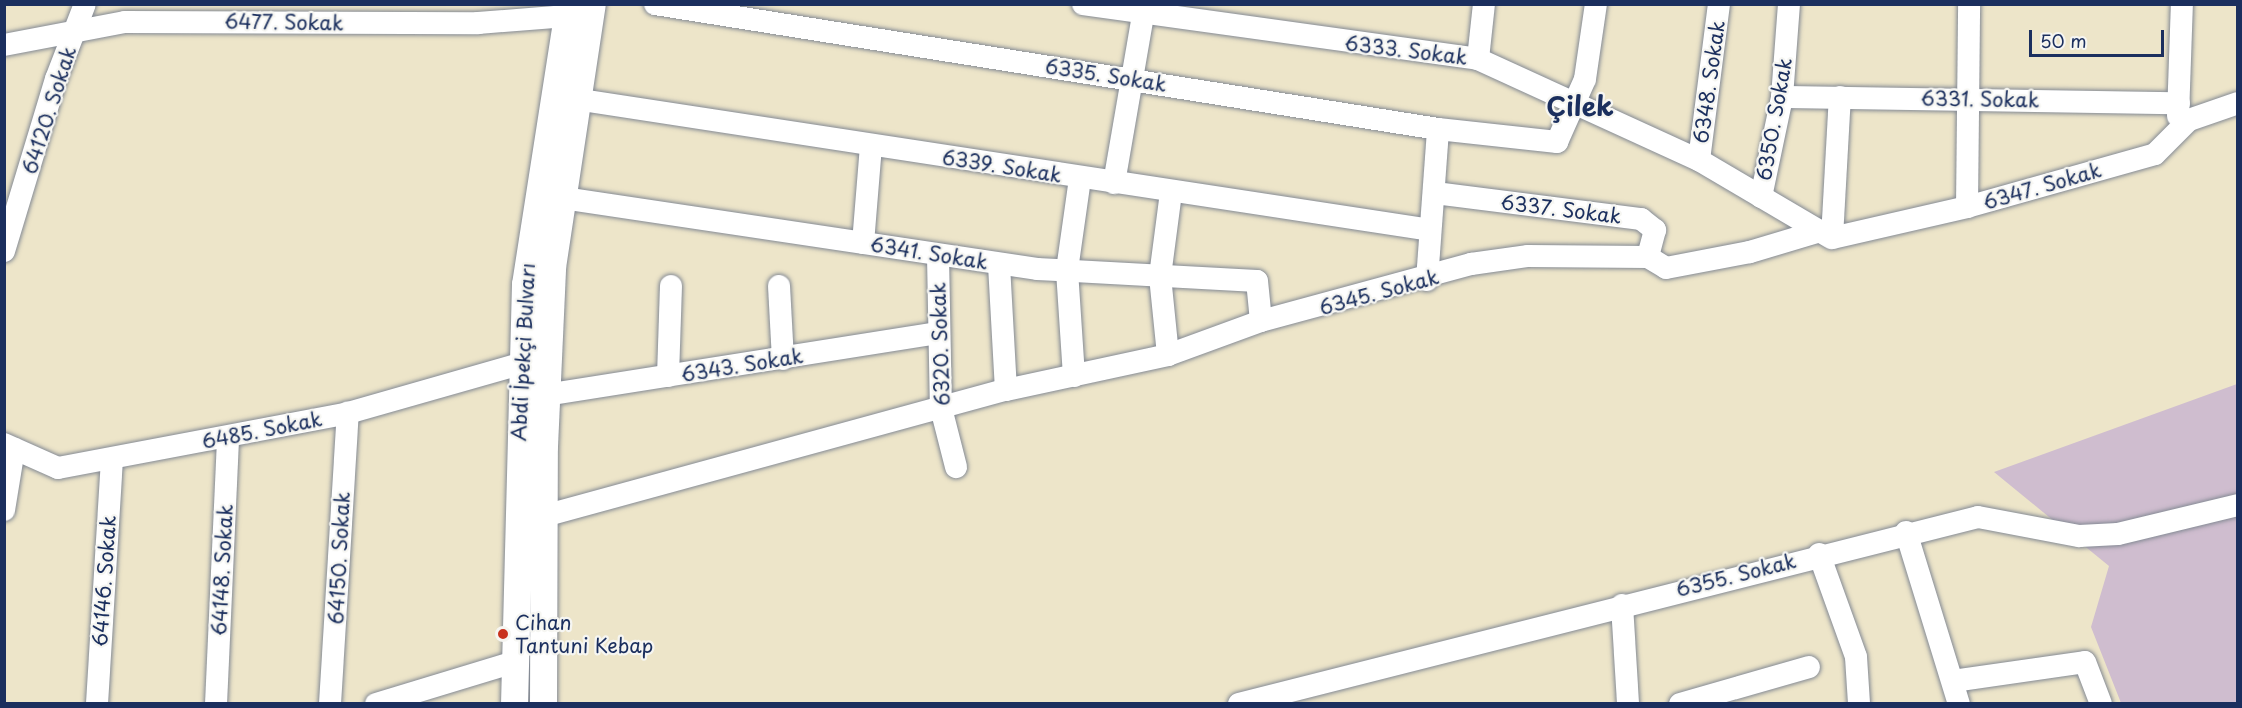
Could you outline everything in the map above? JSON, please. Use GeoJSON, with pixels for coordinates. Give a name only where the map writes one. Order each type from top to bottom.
{"type":"FeatureCollection","features":[{"type":"Feature","properties":{"kind":"street","name":"64120. Sokak"},"geometry":{"type":"LineString","coordinates":[[4,251],[85,4]]}},
{"type":"Feature","properties":{"kind":"street","name":"Abdi İpekçi Bulvarı"},"geometry":{"type":"LineString","coordinates":[[543,704],[546,395],[552,267],[575,99],[592,4]]}},
{"type":"Feature","properties":{"kind":"street","name":"6335. Sokak"},"geometry":{"type":"LineString","coordinates":[[655,4],[1131,78],[1438,129],[1557,142],[1576,104]]}},
{"type":"Feature","properties":{"kind":"street","name":"6333. Sokak"},"geometry":{"type":"LineString","coordinates":[[1083,4],[1145,9],[1478,59],[1699,160],[1826,234]]}},
{"type":"Feature","properties":{"kind":"street"},"geometry":{"type":"LineString","coordinates":[[1478,59],[1484,4]]}},
{"type":"Feature","properties":{"kind":"street"},"geometry":{"type":"LineString","coordinates":[[1576,104],[1586,80],[1596,4]]}},
{"type":"Feature","properties":{"kind":"street","name":"6348. Sokak"},"geometry":{"type":"LineString","coordinates":[[1699,160],[1719,4]]}},
{"type":"Feature","properties":{"kind":"street","name":"6350. Sokak"},"geometry":{"type":"LineString","coordinates":[[1761,197],[1782,97],[1790,4]]}},
{"type":"Feature","properties":{"kind":"street"},"geometry":{"type":"LineString","coordinates":[[1967,207],[1969,4]]}},
{"type":"Feature","properties":{"kind":"street"},"geometry":{"type":"LineString","coordinates":[[2177,130],[2182,4]]}},
{"type":"Feature","properties":{"kind":"street"},"geometry":{"type":"LineString","coordinates":[[1114,183],[1145,9]]}},
{"type":"Feature","properties":{"kind":"street","name":"6477. Sokak"},"geometry":{"type":"LineString","coordinates":[[4,45],[77,27],[204,13],[355,14],[568,10]]}},
{"type":"Feature","properties":{"kind":"street","name":"Abdi İpekçi Bulvarı"},"geometry":{"type":"LineString","coordinates":[[514,704],[520,364],[525,284],[568,10]]}},
{"type":"Feature","properties":{"kind":"street","name":"6331. Sokak"},"geometry":{"type":"LineString","coordinates":[[1782,97],[2179,103]]}},
{"type":"Feature","properties":{"kind":"street"},"geometry":{"type":"LineString","coordinates":[[1826,234],[1840,97]]}},
{"type":"Feature","properties":{"kind":"street","name":"6339. Sokak"},"geometry":{"type":"LineString","coordinates":[[575,99],[1080,179],[1430,230]]}},
{"type":"Feature","properties":{"kind":"street","name":"6347. Sokak"},"geometry":{"type":"LineString","coordinates":[[1826,234],[1967,207],[2156,154],[2177,130],[2238,104]]}},
{"type":"Feature","properties":{"kind":"street"},"geometry":{"type":"LineString","coordinates":[[1427,280],[1438,129]]}},
{"type":"Feature","properties":{"kind":"street"},"geometry":{"type":"LineString","coordinates":[[863,243],[871,145]]}},
{"type":"Feature","properties":{"kind":"street"},"geometry":{"type":"LineString","coordinates":[[1074,376],[1067,270],[1080,179]]}},
{"type":"Feature","properties":{"kind":"street"},"geometry":{"type":"LineString","coordinates":[[1168,355],[1160,276],[1171,192]]}},
{"type":"Feature","properties":{"kind":"street","name":"6337. Sokak"},"geometry":{"type":"LineString","coordinates":[[1435,193],[1641,219],[1654,230],[1648,257]]}},
{"type":"Feature","properties":{"kind":"street","name":"6341. Sokak"},"geometry":{"type":"LineString","coordinates":[[563,198],[999,265],[1257,280],[1261,321]]}},
{"type":"Feature","properties":{"kind":"street","name":"6345. Sokak"},"geometry":{"type":"LineString","coordinates":[[544,516],[1006,390],[1168,355],[1261,321],[1427,280],[1471,264],[1528,256],[1648,257],[1666,268],[1693,265],[1826,234]]}},
{"type":"Feature","properties":{"kind":"street","name":"6320. Sokak"},"geometry":{"type":"LineString","coordinates":[[938,255],[937,333],[941,408],[956,467]]}},
{"type":"Feature","properties":{"kind":"street"},"geometry":{"type":"LineString","coordinates":[[999,265],[1006,390]]}},
{"type":"Feature","properties":{"kind":"street"},"geometry":{"type":"LineString","coordinates":[[668,376],[671,286]]}},
{"type":"Feature","properties":{"kind":"street"},"geometry":{"type":"LineString","coordinates":[[779,286],[783,359]]}},
{"type":"Feature","properties":{"kind":"street","name":"6343. Sokak"},"geometry":{"type":"LineString","coordinates":[[546,395],[937,333]]}},
{"type":"Feature","properties":{"kind":"street","name":"6485. Sokak"},"geometry":{"type":"LineString","coordinates":[[9,446],[58,468],[348,413],[520,364]]}},
{"type":"Feature","properties":{"kind":"street","name":"64150. Sokak"},"geometry":{"type":"LineString","coordinates":[[330,704],[348,413]]}},
{"type":"Feature","properties":{"kind":"street","name":"64148. Sokak"},"geometry":{"type":"LineString","coordinates":[[216,704],[228,436]]}},
{"type":"Feature","properties":{"kind":"street"},"geometry":{"type":"LineString","coordinates":[[4,510],[9,446]]}},
{"type":"Feature","properties":{"kind":"street","name":"64146. Sokak"},"geometry":{"type":"LineString","coordinates":[[97,704],[112,459]]}},
{"type":"Feature","properties":{"kind":"street","name":"6355. Sokak"},"geometry":{"type":"LineString","coordinates":[[1239,704],[1461,651],[1622,605],[1819,554],[1978,517],[2079,536],[2118,534],[2238,505]]}},
{"type":"Feature","properties":{"kind":"street"},"geometry":{"type":"LineString","coordinates":[[1906,532],[1959,704]]}},
{"type":"Feature","properties":{"kind":"street"},"geometry":{"type":"LineString","coordinates":[[1819,554],[1856,657],[1860,704]]}},
{"type":"Feature","properties":{"kind":"street"},"geometry":{"type":"LineString","coordinates":[[1622,605],[1628,704]]}},
{"type":"Feature","properties":{"kind":"street"},"geometry":{"type":"LineString","coordinates":[[376,704],[514,662]]}},
{"type":"Feature","properties":{"kind":"street"},"geometry":{"type":"LineString","coordinates":[[1953,681],[2085,662],[2101,704]]}},
{"type":"Feature","properties":{"kind":"street"},"geometry":{"type":"LineString","coordinates":[[1680,704],[1809,667]]}},
{"type":"Feature","properties":{"kind":"shaded area"},"geometry":{"type":"Polygon","coordinates":[[[2237,384],[2237,703],[2121,703],[2091,627],[2109,566],[1994,472],[2237,384]]]}},
{"type":"Feature","properties":{"kind":"place","name":"Cihan Tantuni Kebap"},"geometry":{"type":"Point","coordinates":[503,634]}},
{"type":"Feature","properties":{"kind":"district","name":"Çilek"},"geometry":{"type":"Point","coordinates":[1580,106]}}]}
